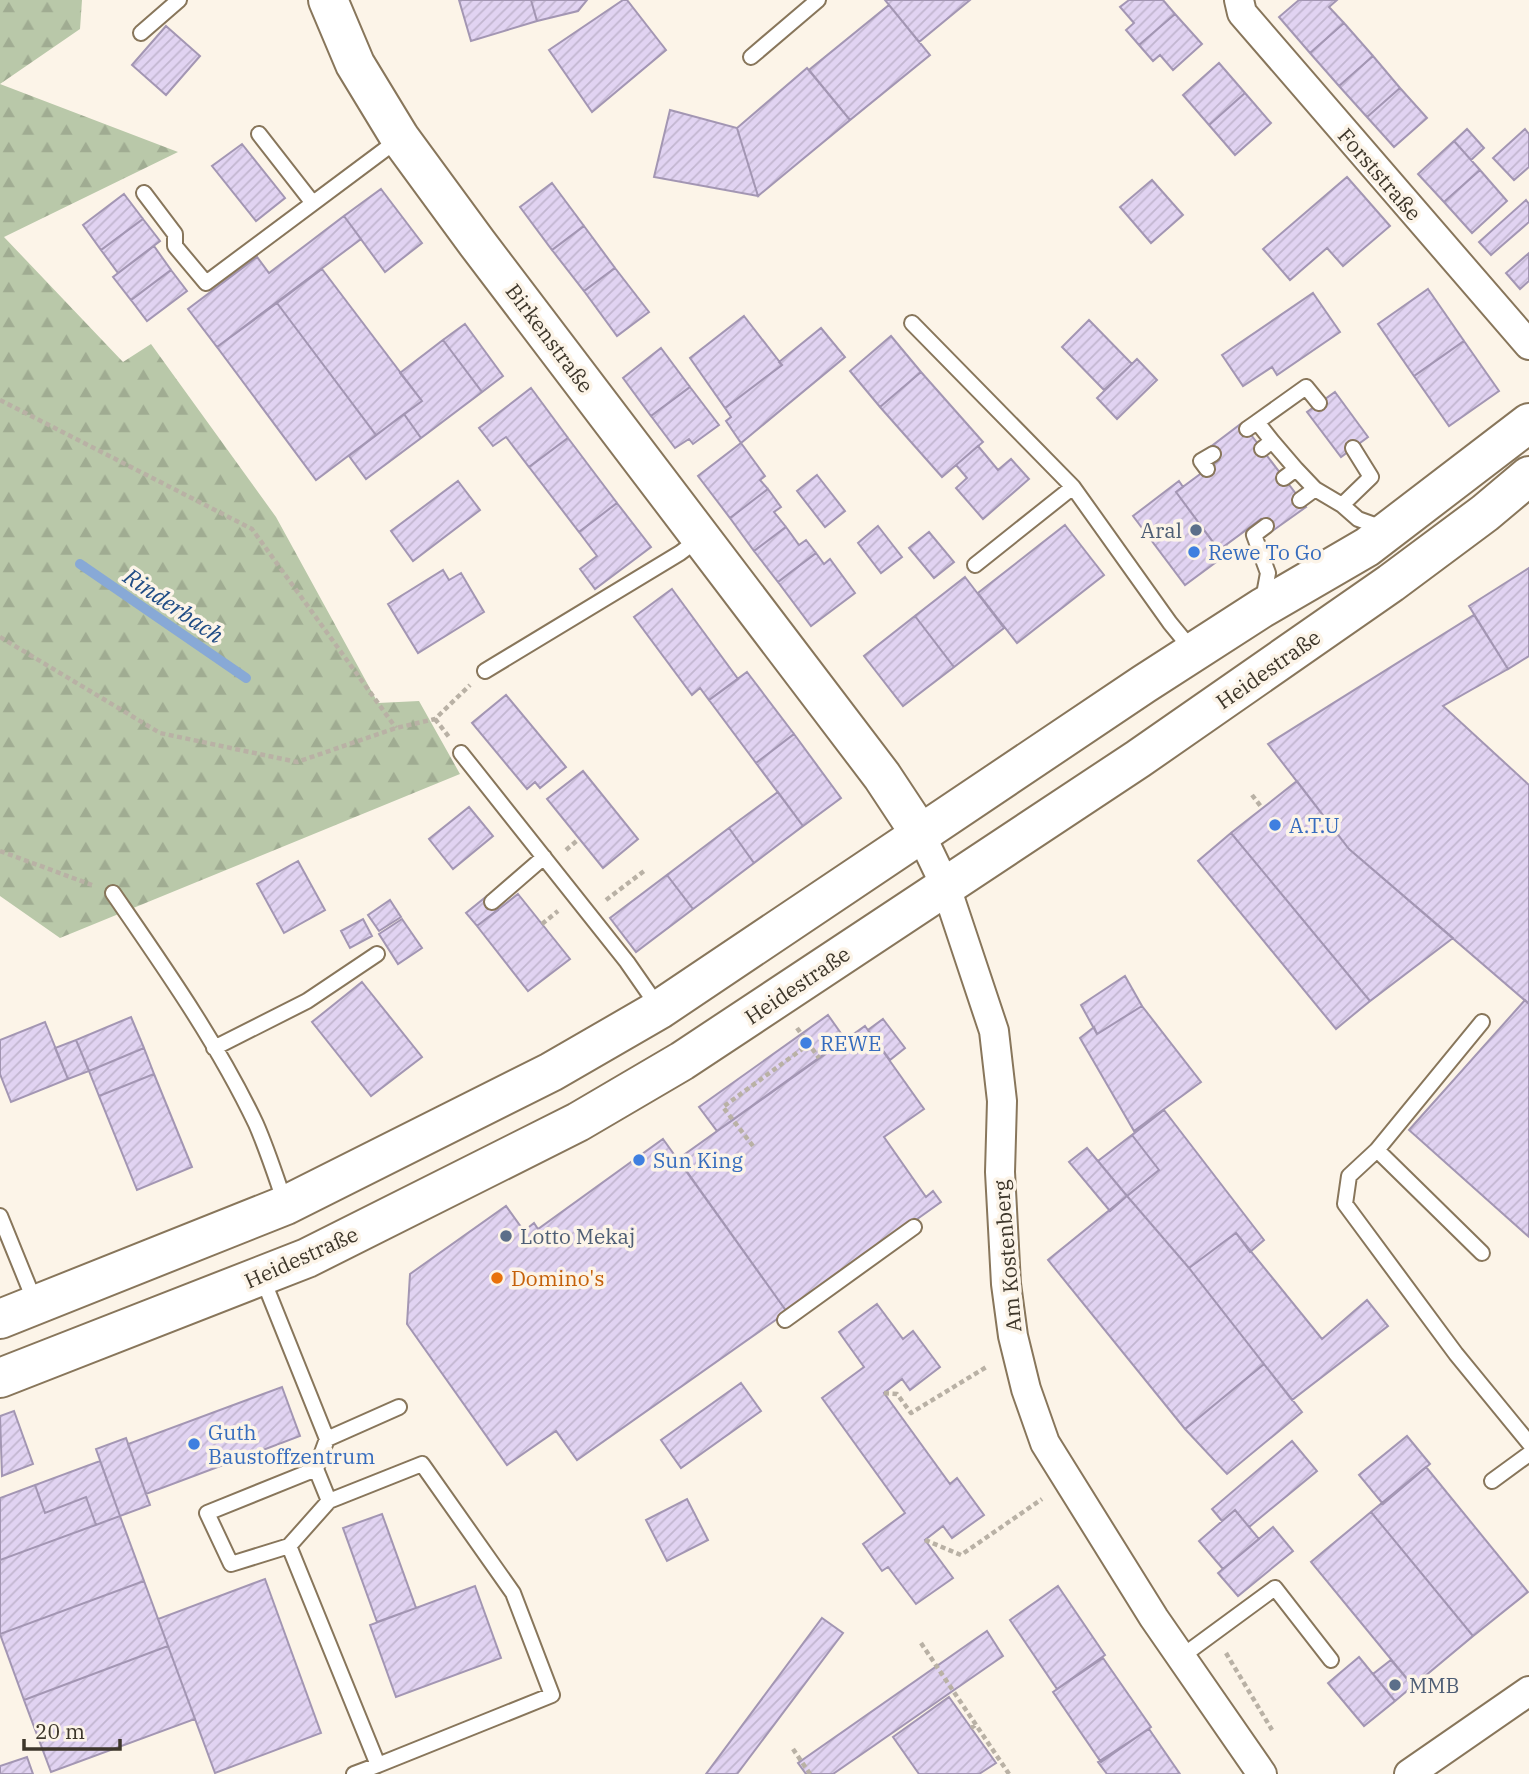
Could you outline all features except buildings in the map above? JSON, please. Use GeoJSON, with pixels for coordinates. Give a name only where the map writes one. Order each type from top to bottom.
{"type":"FeatureCollection","features":[{"type":"Feature","properties":{"kind":"main road","name":"Birkenstraße"},"geometry":{"type":"LineString","coordinates":[[328,0],[355,64],[400,138],[882,776],[922,835]]}},
{"type":"Feature","properties":{"kind":"main road"},"geometry":{"type":"LineString","coordinates":[[0,1319],[286,1205],[551,1072],[660,1009],[922,835],[997,781],[1194,652],[1391,531],[1529,423]]}},
{"type":"Feature","properties":{"kind":"main road","name":"Heidestraße"},"geometry":{"type":"LineString","coordinates":[[0,1378],[307,1258],[578,1122],[682,1061],[1138,759],[1524,489]]}},
{"type":"Feature","properties":{"kind":"street","name":"Forststraße"},"geometry":{"type":"LineString","coordinates":[[1239,0],[1242,13],[1529,345]]}},
{"type":"Feature","properties":{"kind":"street","name":"Am Kostenberg"},"geometry":{"type":"LineString","coordinates":[[922,835],[946,887],[994,1031],[1002,1101],[1000,1172],[1006,1284],[1013,1336],[1026,1389],[1045,1443],[1139,1596],[1262,1774]]}},
{"type":"Feature","properties":{"kind":"street"},"geometry":{"type":"LineString","coordinates":[[1409,1774],[1529,1691]]}},
{"type":"Feature","properties":{"kind":"lane"},"geometry":{"type":"LineString","coordinates":[[141,33],[179,0]]}},
{"type":"Feature","properties":{"kind":"lane"},"geometry":{"type":"LineString","coordinates":[[751,57],[818,0]]}},
{"type":"Feature","properties":{"kind":"lane"},"geometry":{"type":"LineString","coordinates":[[259,134],[312,202]]}},
{"type":"Feature","properties":{"kind":"lane"},"geometry":{"type":"LineString","coordinates":[[144,193],[175,234],[174,246],[206,283],[400,138]]}},
{"type":"Feature","properties":{"kind":"lane"},"geometry":{"type":"LineString","coordinates":[[912,323],[1073,487],[1170,623],[1194,652]]}},
{"type":"Feature","properties":{"kind":"lane"},"geometry":{"type":"LineString","coordinates":[[1320,403],[1306,387],[1252,426],[1290,474],[1342,505],[1357,519],[1391,531]]}},
{"type":"Feature","properties":{"kind":"lane"},"geometry":{"type":"LineString","coordinates":[[1342,505],[1371,477],[1353,448]]}},
{"type":"Feature","properties":{"kind":"lane"},"geometry":{"type":"LineString","coordinates":[[1207,469],[1202,461],[1213,454]]}},
{"type":"Feature","properties":{"kind":"lane"},"geometry":{"type":"LineString","coordinates":[[975,565],[1073,487]]}},
{"type":"Feature","properties":{"kind":"lane"},"geometry":{"type":"LineString","coordinates":[[1300,500],[1315,489]]}},
{"type":"Feature","properties":{"kind":"lane"},"geometry":{"type":"LineString","coordinates":[[1256,529],[1268,573],[1262,608]]}},
{"type":"Feature","properties":{"kind":"lane"},"geometry":{"type":"LineString","coordinates":[[485,671],[680,553],[700,538]]}},
{"type":"Feature","properties":{"kind":"lane"},"geometry":{"type":"LineString","coordinates":[[461,753],[528,845],[544,857],[660,1009]]}},
{"type":"Feature","properties":{"kind":"lane"},"geometry":{"type":"LineString","coordinates":[[492,902],[544,857]]}},
{"type":"Feature","properties":{"kind":"lane"},"geometry":{"type":"LineString","coordinates":[[113,892],[184,996],[214,1048],[256,1124],[286,1205]]}},
{"type":"Feature","properties":{"kind":"lane"},"geometry":{"type":"LineString","coordinates":[[214,1048],[307,1001],[377,954]]}},
{"type":"Feature","properties":{"kind":"lane"},"geometry":{"type":"LineString","coordinates":[[1482,1022],[1377,1150],[1349,1176],[1345,1204],[1455,1354],[1529,1443]]}},
{"type":"Feature","properties":{"kind":"lane"},"geometry":{"type":"LineString","coordinates":[[1377,1150],[1482,1252]]}},
{"type":"Feature","properties":{"kind":"lane"},"geometry":{"type":"LineString","coordinates":[[0,1216],[37,1305]]}},
{"type":"Feature","properties":{"kind":"lane"},"geometry":{"type":"LineString","coordinates":[[785,1320],[914,1227]]}},
{"type":"Feature","properties":{"kind":"lane"},"geometry":{"type":"LineString","coordinates":[[262,1275],[327,1438],[316,1469],[329,1501]]}},
{"type":"Feature","properties":{"kind":"lane"},"geometry":{"type":"LineString","coordinates":[[327,1438],[400,1407]]}},
{"type":"Feature","properties":{"kind":"lane"},"geometry":{"type":"LineString","coordinates":[[1493,1481],[1529,1454]]}},
{"type":"Feature","properties":{"kind":"lane"},"geometry":{"type":"LineString","coordinates":[[316,1469],[207,1513],[231,1564],[289,1546],[329,1501],[422,1464],[513,1593],[552,1695],[354,1774]]}},
{"type":"Feature","properties":{"kind":"lane"},"geometry":{"type":"LineString","coordinates":[[289,1546],[378,1765]]}},
{"type":"Feature","properties":{"kind":"lane"},"geometry":{"type":"LineString","coordinates":[[1181,1657],[1275,1588],[1331,1660]]}},
{"type":"Feature","properties":{"kind":"path"},"geometry":{"type":"LineString","coordinates":[[0,400],[252,529],[396,728]]}},
{"type":"Feature","properties":{"kind":"path"},"geometry":{"type":"LineString","coordinates":[[0,637],[160,733],[297,762],[396,728],[435,719],[485,671]]}},
{"type":"Feature","properties":{"kind":"path"},"geometry":{"type":"LineString","coordinates":[[1252,796],[1262,808]]}},
{"type":"Feature","properties":{"kind":"path"},"geometry":{"type":"LineString","coordinates":[[568,849],[579,839]]}},
{"type":"Feature","properties":{"kind":"path"},"geometry":{"type":"LineString","coordinates":[[0,851],[113,892]]}},
{"type":"Feature","properties":{"kind":"path"},"geometry":{"type":"LineString","coordinates":[[589,914],[644,871]]}},
{"type":"Feature","properties":{"kind":"path"},"geometry":{"type":"LineString","coordinates":[[797,1028],[820,1058]]}},
{"type":"Feature","properties":{"kind":"path"},"geometry":{"type":"LineString","coordinates":[[753,1146],[723,1107],[809,1044]]}},
{"type":"Feature","properties":{"kind":"path"},"geometry":{"type":"LineString","coordinates":[[884,1393],[897,1394],[911,1413],[988,1366]]}},
{"type":"Feature","properties":{"kind":"path"},"geometry":{"type":"LineString","coordinates":[[925,1540],[961,1555],[1042,1499]]}},
{"type":"Feature","properties":{"kind":"path"},"geometry":{"type":"LineString","coordinates":[[1214,1633],[1274,1734]]}},
{"type":"Feature","properties":{"kind":"path"},"geometry":{"type":"LineString","coordinates":[[921,1643],[1009,1774]]}},
{"type":"Feature","properties":{"kind":"path"},"geometry":{"type":"LineString","coordinates":[[971,1728],[977,1724]]}},
{"type":"Feature","properties":{"kind":"path"},"geometry":{"type":"LineString","coordinates":[[793,1749],[810,1774]]}},
{"type":"Feature","properties":{"kind":"green space"},"geometry":{"type":"Polygon","coordinates":[[[0,0],[82,0],[80,29],[0,84],[0,0]]]}},
{"type":"Feature","properties":{"kind":"green space"},"geometry":{"type":"Polygon","coordinates":[[[0,84],[178,152],[4,237],[123,362],[151,344],[276,517],[378,703],[419,701],[460,774],[60,938],[0,896],[0,84]]]}},
{"type":"Feature","properties":{"kind":"waterway","name":"Rinderbach"},"geometry":{"type":"LineString","coordinates":[[80,564],[246,678]]}},
{"type":"Feature","properties":{"kind":"place","name":"Aral"},"geometry":{"type":"Point","coordinates":[1196,530]}},
{"type":"Feature","properties":{"kind":"place","name":"Rewe To Go"},"geometry":{"type":"Point","coordinates":[1194,552]}},
{"type":"Feature","properties":{"kind":"place","name":"A.T.U"},"geometry":{"type":"Point","coordinates":[1275,825]}},
{"type":"Feature","properties":{"kind":"place","name":"REWE"},"geometry":{"type":"Point","coordinates":[806,1043]}},
{"type":"Feature","properties":{"kind":"place","name":"Sun King"},"geometry":{"type":"Point","coordinates":[639,1160]}},
{"type":"Feature","properties":{"kind":"place","name":"Lotto Mekaj"},"geometry":{"type":"Point","coordinates":[506,1236]}},
{"type":"Feature","properties":{"kind":"place","name":"Domino's"},"geometry":{"type":"Point","coordinates":[497,1278]}},
{"type":"Feature","properties":{"kind":"place","name":"Guth Baustoffzentrum"},"geometry":{"type":"Point","coordinates":[194,1444]}},
{"type":"Feature","properties":{"kind":"place","name":"MMB"},"geometry":{"type":"Point","coordinates":[1395,1685]}}]}
